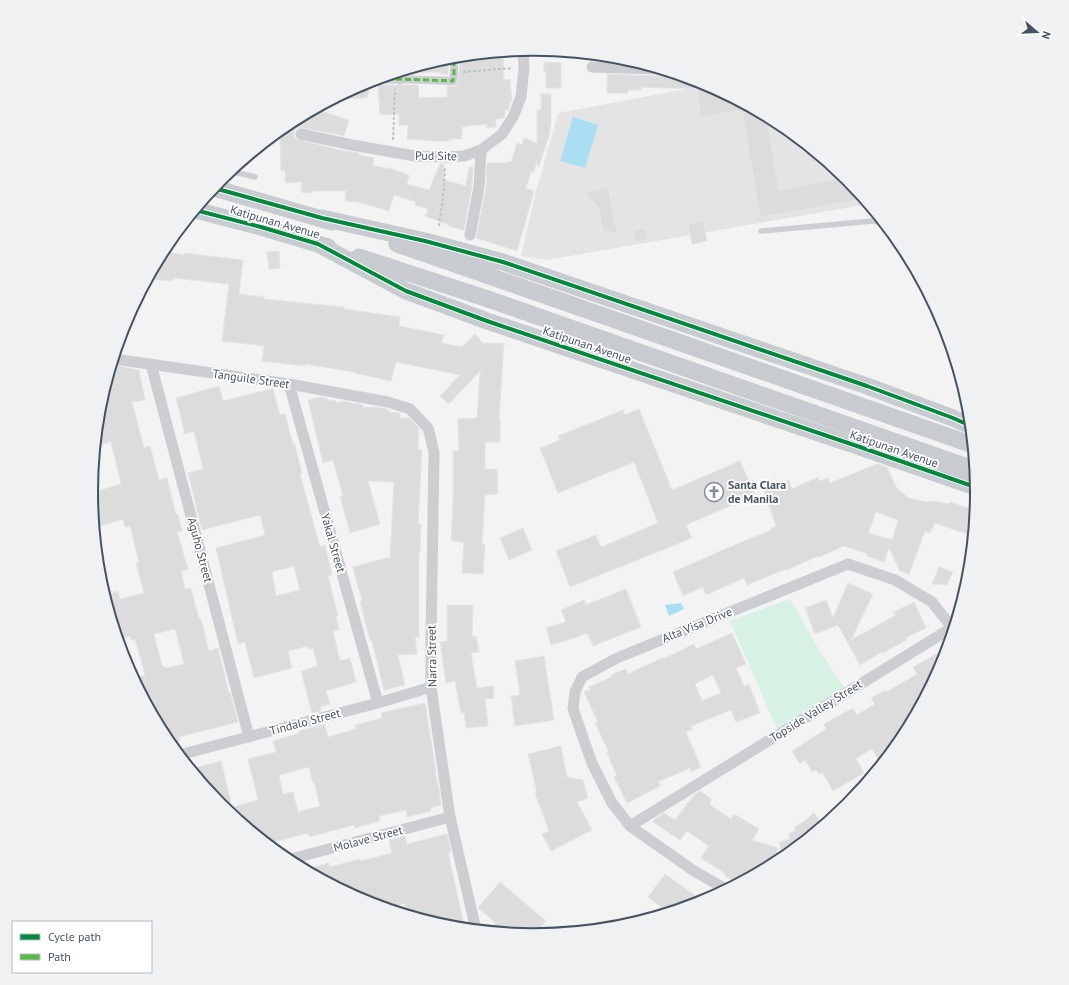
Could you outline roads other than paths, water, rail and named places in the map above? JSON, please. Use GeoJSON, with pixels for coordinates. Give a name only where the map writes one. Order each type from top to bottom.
{"type":"FeatureCollection","features":[{"type":"Feature","properties":{"kind":"main road","name":"Katipunan Avenue"},"geometry":{"type":"LineString","coordinates":[[220,190],[322,218],[425,241],[503,262],[867,386],[965,423]]}},
{"type":"Feature","properties":{"kind":"main road","name":"Katipunan Avenue"},"geometry":{"type":"LineString","coordinates":[[201,211],[261,227],[407,272],[970,468]]}},
{"type":"Feature","properties":{"kind":"main road","name":"Katipunan Avenue"},"geometry":{"type":"LineString","coordinates":[[322,218],[968,443]]}},
{"type":"Feature","properties":{"kind":"main road","name":"Katipunan Avenue"},"geometry":{"type":"LineString","coordinates":[[318,244],[406,291],[487,322],[858,446],[971,486]]}},
{"type":"Feature","properties":{"kind":"main road"},"geometry":{"type":"LineString","coordinates":[[858,446],[869,431],[874,413],[875,403],[867,386]]}},
{"type":"Feature","properties":{"kind":"main road"},"geometry":{"type":"LineString","coordinates":[[893,459],[884,447],[880,438],[880,427],[885,416],[905,400]]}},
{"type":"Feature","properties":{"kind":"main road"},"geometry":{"type":"LineString","coordinates":[[953,418],[965,421]]}},
{"type":"Feature","properties":{"kind":"street","name":"Pud Site"},"geometry":{"type":"LineString","coordinates":[[301,134],[415,156],[464,156],[482,150],[502,134],[513,117],[521,97],[524,67],[523,56]]}},
{"type":"Feature","properties":{"kind":"street"},"geometry":{"type":"LineString","coordinates":[[403,76],[453,81],[454,63]]}},
{"type":"Feature","properties":{"kind":"street"},"geometry":{"type":"LineString","coordinates":[[592,67],[637,68]]}},
{"type":"Feature","properties":{"kind":"street"},"geometry":{"type":"LineString","coordinates":[[470,235],[479,187],[482,150]]}},
{"type":"Feature","properties":{"kind":"street","name":"Tanguile Street"},"geometry":{"type":"LineString","coordinates":[[119,360],[289,384],[388,402]]}},
{"type":"Feature","properties":{"kind":"street","name":"Aguho Street"},"geometry":{"type":"LineString","coordinates":[[151,364],[249,737]]}},
{"type":"Feature","properties":{"kind":"street","name":"Yakal Street"},"geometry":{"type":"LineString","coordinates":[[289,384],[378,703]]}},
{"type":"Feature","properties":{"kind":"street","name":"Narra Street"},"geometry":{"type":"LineString","coordinates":[[388,402],[410,409],[428,428],[434,452],[431,687],[450,817],[475,925]]}},
{"type":"Feature","properties":{"kind":"street","name":"Alta Visa Drive"},"geometry":{"type":"LineString","coordinates":[[722,887],[694,871],[630,826],[612,803],[592,763],[573,709],[575,692],[582,677],[617,658],[848,564],[895,580],[932,602],[950,625]]}},
{"type":"Feature","properties":{"kind":"street","name":"Topside Valley Street"},"geometry":{"type":"LineString","coordinates":[[630,826],[948,633]]}},
{"type":"Feature","properties":{"kind":"street","name":"Tindalo Street"},"geometry":{"type":"LineString","coordinates":[[185,753],[378,703],[431,687]]}},
{"type":"Feature","properties":{"kind":"street","name":"Molave Street"},"geometry":{"type":"LineString","coordinates":[[296,858],[450,817]]}},
{"type":"Feature","properties":{"kind":"lane"},"geometry":{"type":"LineString","coordinates":[[238,173],[255,177]]}},
{"type":"Feature","properties":{"kind":"lane"},"geometry":{"type":"LineString","coordinates":[[761,231],[877,222]]}},
{"type":"Feature","properties":{"kind":"water"},"geometry":{"type":"Polygon","coordinates":[[[573,117],[598,125],[585,168],[560,161],[573,117]]]}},
{"type":"Feature","properties":{"kind":"water"},"geometry":{"type":"Polygon","coordinates":[[[681,603],[684,609],[669,616],[665,605],[681,603]]]}},
{"type":"Feature","properties":{"kind":"place","name":"Santa Clara de Manila"},"geometry":{"type":"Point","coordinates":[714,492]}}]}
